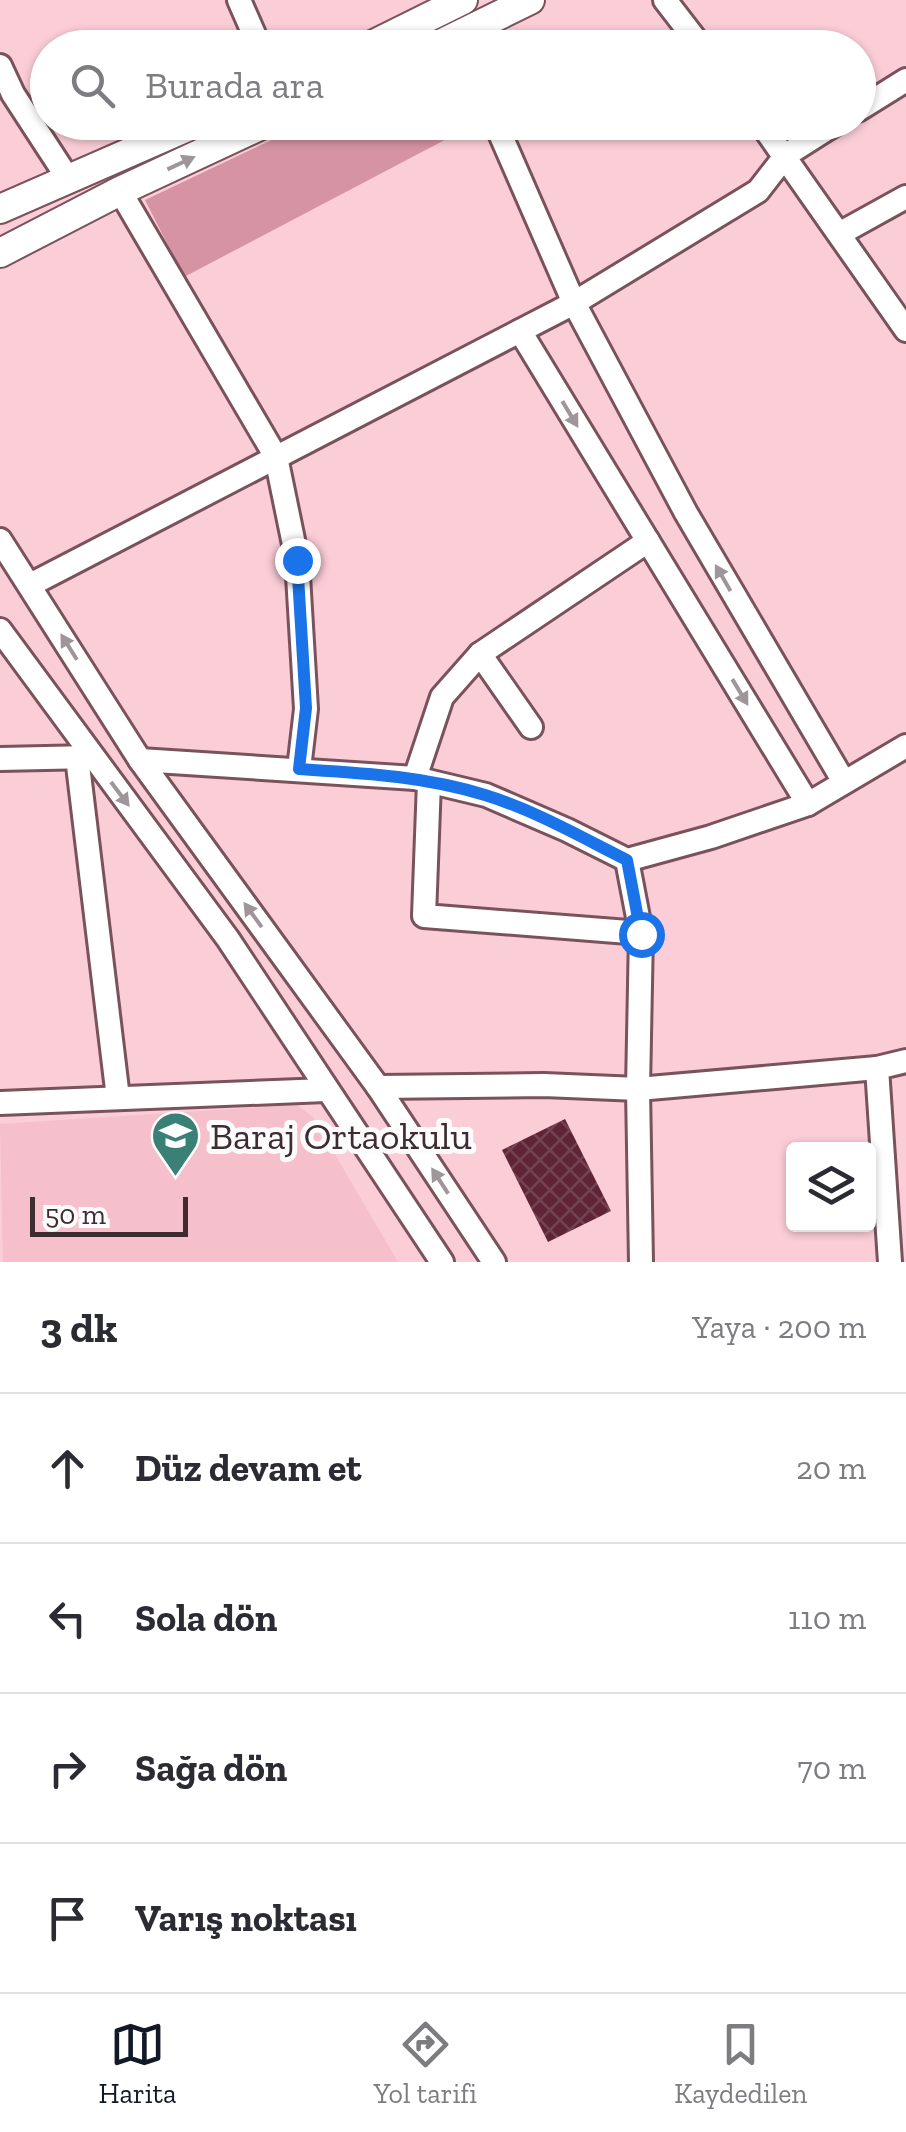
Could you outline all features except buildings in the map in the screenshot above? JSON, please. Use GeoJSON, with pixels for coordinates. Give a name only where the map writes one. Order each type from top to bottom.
{"type":"FeatureCollection","features":[{"type":"Feature","properties":{"kind":"main road"},"geometry":{"type":"LineString","coordinates":[[402,30],[463,0]]}},
{"type":"Feature","properties":{"kind":"main road"},"geometry":{"type":"LineString","coordinates":[[475,30],[530,0]]}},
{"type":"Feature","properties":{"kind":"main road"},"geometry":{"type":"LineString","coordinates":[[0,209],[157,140]]}},
{"type":"Feature","properties":{"kind":"main road"},"geometry":{"type":"LineString","coordinates":[[0,253],[229,140]]}},
{"type":"Feature","properties":{"kind":"street"},"geometry":{"type":"LineString","coordinates":[[239,0],[252,30]]}},
{"type":"Feature","properties":{"kind":"street"},"geometry":{"type":"LineString","coordinates":[[665,0],[688,30]]}},
{"type":"Feature","properties":{"kind":"street"},"geometry":{"type":"LineString","coordinates":[[0,66],[30,120]]}},
{"type":"Feature","properties":{"kind":"street"},"geometry":{"type":"LineString","coordinates":[[876,99],[906,80]]}},
{"type":"Feature","properties":{"kind":"street"},"geometry":{"type":"LineString","coordinates":[[43,140],[67,178]]}},
{"type":"Feature","properties":{"kind":"street"},"geometry":{"type":"LineString","coordinates":[[503,140],[574,303],[695,529],[844,782]]}},
{"type":"Feature","properties":{"kind":"street"},"geometry":{"type":"LineString","coordinates":[[774,140],[906,330]]}},
{"type":"Feature","properties":{"kind":"street"},"geometry":{"type":"LineString","coordinates":[[30,586],[574,303],[758,191],[786,156],[810,140]]}},
{"type":"Feature","properties":{"kind":"street"},"geometry":{"type":"LineString","coordinates":[[120,191],[276,458],[297,560],[306,708],[299,769]]}},
{"type":"Feature","properties":{"kind":"street"},"geometry":{"type":"LineString","coordinates":[[838,234],[906,197]]}},
{"type":"Feature","properties":{"kind":"street"},"geometry":{"type":"LineString","coordinates":[[520,331],[808,804]]}},
{"type":"Feature","properties":{"kind":"street"},"geometry":{"type":"LineString","coordinates":[[0,540],[140,760],[378,1087],[494,1262]]}},
{"type":"Feature","properties":{"kind":"street"},"geometry":{"type":"LineString","coordinates":[[641,934],[424,916],[422,780],[442,697],[480,654],[648,542]]}},
{"type":"Feature","properties":{"kind":"street"},"geometry":{"type":"LineString","coordinates":[[0,630],[85,757],[228,939],[442,1262]]}},
{"type":"Feature","properties":{"kind":"street"},"geometry":{"type":"LineString","coordinates":[[480,654],[531,726]]}},
{"type":"Feature","properties":{"kind":"street"},"geometry":{"type":"LineString","coordinates":[[140,760],[422,780],[486,795],[627,860],[711,838],[808,804],[906,746]]}},
{"type":"Feature","properties":{"kind":"street"},"geometry":{"type":"LineString","coordinates":[[0,759],[85,757]]}},
{"type":"Feature","properties":{"kind":"street"},"geometry":{"type":"LineString","coordinates":[[85,757],[118,1098]]}},
{"type":"Feature","properties":{"kind":"street"},"geometry":{"type":"LineString","coordinates":[[627,860],[641,934],[641,1262]]}},
{"type":"Feature","properties":{"kind":"street"},"geometry":{"type":"LineString","coordinates":[[378,1087],[544,1084],[638,1089],[877,1068],[906,1061]]}},
{"type":"Feature","properties":{"kind":"street"},"geometry":{"type":"LineString","coordinates":[[877,1068],[890,1262]]}},
{"type":"Feature","properties":{"kind":"street"},"geometry":{"type":"LineString","coordinates":[[0,1103],[326,1090]]}},
{"type":"Feature","properties":{"kind":"shaded area"},"geometry":{"type":"Polygon","coordinates":[[[271,140],[445,140],[184,277],[145,200],[271,140]]]}},
{"type":"Feature","properties":{"kind":"shaded area","name":"Baraj Ortaokulu"},"geometry":{"type":"Polygon","coordinates":[[[297,1105],[313,1117],[398,1262],[3,1262],[0,1124],[297,1105]]]}},
{"type":"Feature","properties":{"kind":"place","name":"Baraj Ortaokulu"},"geometry":{"type":"Point","coordinates":[175,1178]}},
{"type":"Feature","properties":{"kind":"route"},"geometry":{"type":"LineString","coordinates":[[297,560],[306,708],[299,769],[414,778],[486,795],[567,830],[627,860],[641,934]]}}]}
